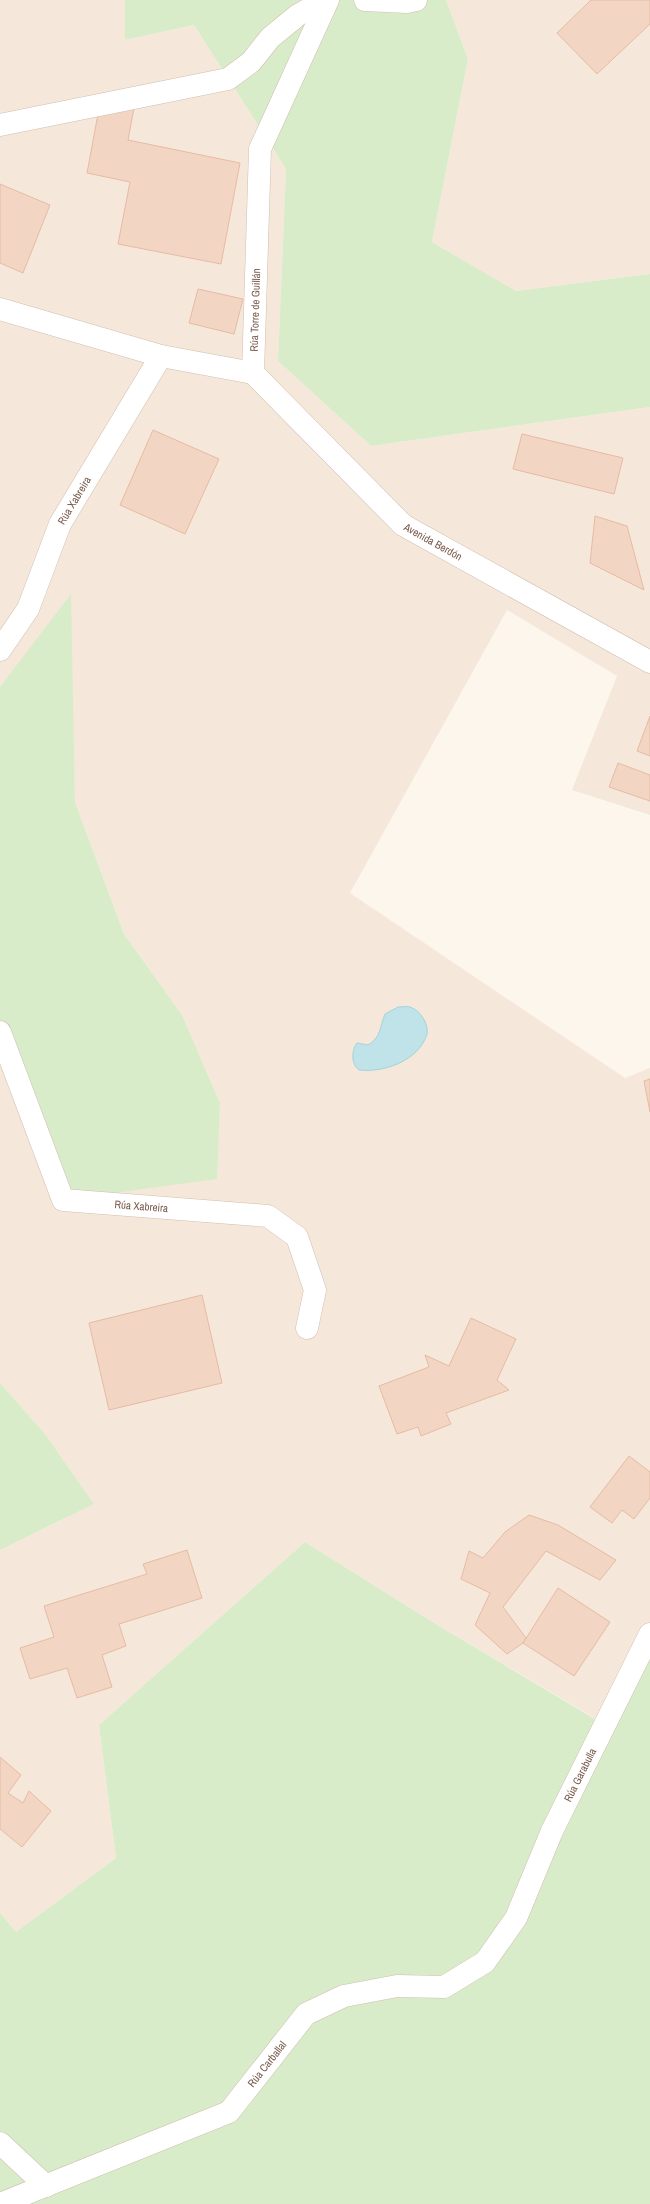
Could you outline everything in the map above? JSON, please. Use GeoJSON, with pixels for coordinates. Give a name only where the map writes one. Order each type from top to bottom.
{"type":"FeatureCollection","features":[{"type":"Feature","properties":{"kind":"street","name":"Rúa Torre de Guillán"},"geometry":{"type":"LineString","coordinates":[[0,125],[228,79],[251,62],[270,38],[298,15],[327,0]]}},
{"type":"Feature","properties":{"kind":"street","name":"Rúa Torre de Guillán"},"geometry":{"type":"LineString","coordinates":[[253,373],[260,149],[327,0]]}},
{"type":"Feature","properties":{"kind":"street"},"geometry":{"type":"LineString","coordinates":[[365,0],[407,2],[416,0]]}},
{"type":"Feature","properties":{"kind":"street"},"geometry":{"type":"LineString","coordinates":[[0,309],[161,356],[253,373]]}},
{"type":"Feature","properties":{"kind":"street","name":"Rúa Xabreira"},"geometry":{"type":"LineString","coordinates":[[0,650],[28,609],[60,524],[161,356]]}},
{"type":"Feature","properties":{"kind":"street","name":"Avenida Berdón"},"geometry":{"type":"LineString","coordinates":[[253,373],[403,525],[650,662]]}},
{"type":"Feature","properties":{"kind":"street","name":"Rúa Xabreira"},"geometry":{"type":"LineString","coordinates":[[0,1032],[63,1200],[268,1216],[297,1237],[314,1290],[307,1328]]}},
{"type":"Feature","properties":{"kind":"street","name":"Rúa Garabulla"},"geometry":{"type":"LineString","coordinates":[[516,1918],[552,1831],[650,1634]]}},
{"type":"Feature","properties":{"kind":"street","name":"Rúa Carballal"},"geometry":{"type":"LineString","coordinates":[[0,2204],[229,2112],[306,2014],[344,1996],[398,1986],[444,1987],[485,1962],[516,1918]]}},
{"type":"Feature","properties":{"kind":"street"},"geometry":{"type":"LineString","coordinates":[[0,2144],[46,2186]]}},
{"type":"Feature","properties":{"kind":"shaded area"},"geometry":{"type":"Polygon","coordinates":[[[0,0],[125,0],[125,40],[194,25],[286,169],[278,361],[371,446],[650,407],[650,815],[572,790],[617,676],[507,610],[350,893],[625,1078],[650,1068],[650,1623],[596,1719],[434,1623],[305,1542],[99,1725],[116,1858],[16,1932],[0,1913],[0,1550],[94,1504],[45,1434],[0,1383],[0,970],[216,1179],[220,1103],[182,1015],[124,934],[75,802],[72,692],[0,693],[0,0]]]}},
{"type":"Feature","properties":{"kind":"shaded area"},"geometry":{"type":"Polygon","coordinates":[[[446,0],[650,0],[650,274],[516,291],[432,242],[468,59],[446,0]]]}},
{"type":"Feature","properties":{"kind":"green space"},"geometry":{"type":"Polygon","coordinates":[[[125,0],[446,0],[468,59],[432,242],[516,291],[650,274],[650,407],[371,446],[278,361],[286,169],[194,25],[125,40],[125,0]]]}},
{"type":"Feature","properties":{"kind":"green space"},"geometry":{"type":"Polygon","coordinates":[[[71,594],[75,802],[124,934],[182,1015],[220,1103],[217,1179],[63,1200],[0,1032],[0,687],[71,594]]]}},
{"type":"Feature","properties":{"kind":"green space"},"geometry":{"type":"Polygon","coordinates":[[[0,1383],[45,1434],[94,1504],[0,1550],[0,1383]]]}},
{"type":"Feature","properties":{"kind":"green space"},"geometry":{"type":"Polygon","coordinates":[[[305,1542],[434,1623],[605,1725],[650,1634],[650,2204],[0,2204],[0,1913],[16,1932],[116,1858],[99,1725],[305,1542]]]}},
{"type":"Feature","properties":{"kind":"water"},"geometry":{"type":"Polygon","coordinates":[[[398,1007],[410,1007],[417,1011],[423,1018],[427,1026],[427,1034],[423,1043],[408,1058],[399,1063],[379,1069],[359,1070],[353,1061],[355,1046],[357,1043],[368,1045],[372,1042],[380,1031],[385,1014],[398,1007]]]}},
{"type":"Feature","properties":{"kind":"building"},"geometry":{"type":"Polygon","coordinates":[[[591,0],[650,0],[650,24],[597,74],[557,33],[591,0]]]}},
{"type":"Feature","properties":{"kind":"building"},"geometry":{"type":"Polygon","coordinates":[[[134,108],[128,140],[240,163],[221,264],[118,244],[130,182],[87,173],[98,114],[134,108]]]}},
{"type":"Feature","properties":{"kind":"building"},"geometry":{"type":"Polygon","coordinates":[[[0,184],[50,205],[23,273],[0,263],[0,184]]]}},
{"type":"Feature","properties":{"kind":"building"},"geometry":{"type":"Polygon","coordinates":[[[198,289],[243,299],[234,334],[189,323],[198,289]]]}},
{"type":"Feature","properties":{"kind":"building"},"geometry":{"type":"Polygon","coordinates":[[[153,430],[219,459],[185,534],[120,505],[153,430]]]}},
{"type":"Feature","properties":{"kind":"building"},"geometry":{"type":"Polygon","coordinates":[[[522,434],[623,458],[614,494],[513,469],[522,434]]]}},
{"type":"Feature","properties":{"kind":"building"},"geometry":{"type":"Polygon","coordinates":[[[595,516],[627,526],[644,590],[590,563],[595,516]]]}},
{"type":"Feature","properties":{"kind":"building"},"geometry":{"type":"Polygon","coordinates":[[[650,716],[650,756],[637,751],[650,716]]]}},
{"type":"Feature","properties":{"kind":"building"},"geometry":{"type":"Polygon","coordinates":[[[618,763],[650,775],[650,801],[609,787],[618,763]]]}},
{"type":"Feature","properties":{"kind":"building"},"geometry":{"type":"Polygon","coordinates":[[[650,1079],[650,1112],[644,1081],[650,1079]]]}},
{"type":"Feature","properties":{"kind":"building"},"geometry":{"type":"Polygon","coordinates":[[[202,1295],[222,1383],[109,1410],[89,1323],[202,1295]]]}},
{"type":"Feature","properties":{"kind":"building"},"geometry":{"type":"Polygon","coordinates":[[[471,1318],[516,1339],[497,1380],[509,1390],[446,1413],[451,1424],[421,1436],[418,1427],[397,1434],[379,1386],[429,1367],[425,1355],[449,1366],[471,1318]]]}},
{"type":"Feature","properties":{"kind":"building"},"geometry":{"type":"Polygon","coordinates":[[[629,1456],[650,1472],[650,1498],[634,1519],[622,1510],[612,1523],[590,1507],[629,1456]]]}},
{"type":"Feature","properties":{"kind":"building"},"geometry":{"type":"Polygon","coordinates":[[[529,1515],[558,1525],[616,1560],[600,1580],[546,1551],[503,1607],[526,1638],[523,1643],[507,1654],[475,1625],[490,1593],[461,1579],[469,1551],[483,1558],[505,1532],[529,1515]]]}},
{"type":"Feature","properties":{"kind":"building"},"geometry":{"type":"Polygon","coordinates":[[[187,1550],[202,1598],[119,1624],[126,1646],[102,1655],[112,1687],[77,1698],[67,1668],[30,1679],[20,1648],[54,1637],[44,1606],[147,1574],[143,1564],[187,1550]]]}},
{"type":"Feature","properties":{"kind":"building"},"geometry":{"type":"Polygon","coordinates":[[[558,1588],[610,1622],[574,1676],[523,1643],[558,1588]]]}},
{"type":"Feature","properties":{"kind":"building"},"geometry":{"type":"Polygon","coordinates":[[[0,1757],[21,1775],[8,1793],[23,1803],[29,1791],[51,1811],[22,1847],[0,1829],[0,1757]]]}}]}
